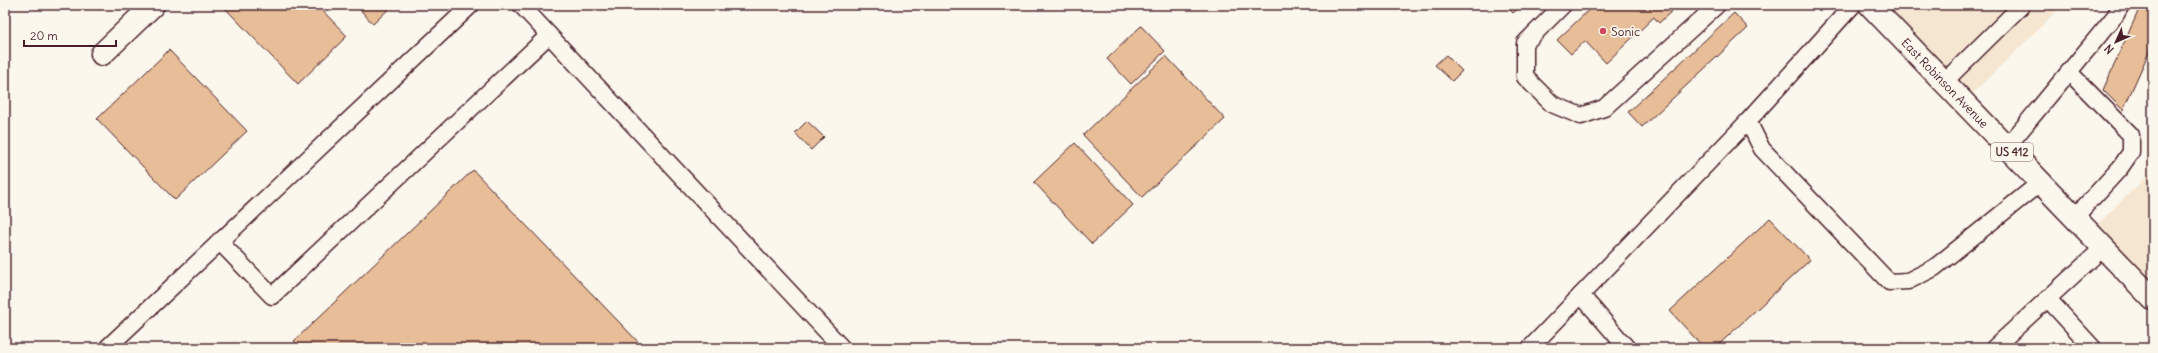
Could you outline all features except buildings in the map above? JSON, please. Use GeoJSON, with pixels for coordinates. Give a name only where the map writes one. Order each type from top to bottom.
{"type":"FeatureCollection","features":[{"type":"Feature","properties":{"kind":"main road"},"geometry":{"type":"LineString","coordinates":[[102,54],[153,5]]}},
{"type":"Feature","properties":{"kind":"main road","name":"East Robinson Avenue"},"geometry":{"type":"LineString","coordinates":[[1870,5],[2153,299]]}},
{"type":"Feature","properties":{"kind":"lane"},"geometry":{"type":"LineString","coordinates":[[107,348],[471,5]]}},
{"type":"Feature","properties":{"kind":"lane"},"geometry":{"type":"LineString","coordinates":[[520,5],[842,348]]}},
{"type":"Feature","properties":{"kind":"lane"},"geometry":{"type":"LineString","coordinates":[[1563,5],[1525,43],[1525,77],[1552,104],[1581,116],[1604,108],[1718,5]]}},
{"type":"Feature","properties":{"kind":"lane"},"geometry":{"type":"LineString","coordinates":[[1530,348],[1748,121],[1853,5]]}},
{"type":"Feature","properties":{"kind":"lane"},"geometry":{"type":"LineString","coordinates":[[1944,82],[2022,5]]}},
{"type":"Feature","properties":{"kind":"lane"},"geometry":{"type":"LineString","coordinates":[[2007,147],[2115,16],[2122,5]]}},
{"type":"Feature","properties":{"kind":"lane"},"geometry":{"type":"LineString","coordinates":[[219,241],[272,296],[549,35]]}},
{"type":"Feature","properties":{"kind":"lane"},"geometry":{"type":"LineString","coordinates":[[2069,72],[2131,135],[2131,152],[2120,168],[2075,217]]}},
{"type":"Feature","properties":{"kind":"lane"},"geometry":{"type":"LineString","coordinates":[[1748,121],[1762,149],[1889,282],[1908,281],[1934,268],[2041,182]]}},
{"type":"Feature","properties":{"kind":"lane"},"geometry":{"type":"LineString","coordinates":[[1994,348],[2104,248]]}},
{"type":"Feature","properties":{"kind":"lane"},"geometry":{"type":"LineString","coordinates":[[1581,295],[1627,348]]}},
{"type":"Feature","properties":{"kind":"lane"},"geometry":{"type":"LineString","coordinates":[[2048,299],[2093,348]]}},
{"type":"Feature","properties":{"kind":"shaded area"},"geometry":{"type":"Polygon","coordinates":[[[1870,5],[2063,5],[1964,102],[1870,5]]]}},
{"type":"Feature","properties":{"kind":"shaded area"},"geometry":{"type":"Polygon","coordinates":[[[2153,171],[2153,299],[2089,232],[2153,171]]]}},
{"type":"Feature","properties":{"kind":"place","name":"Sonic"},"geometry":{"type":"Point","coordinates":[1603,31]}}]}
